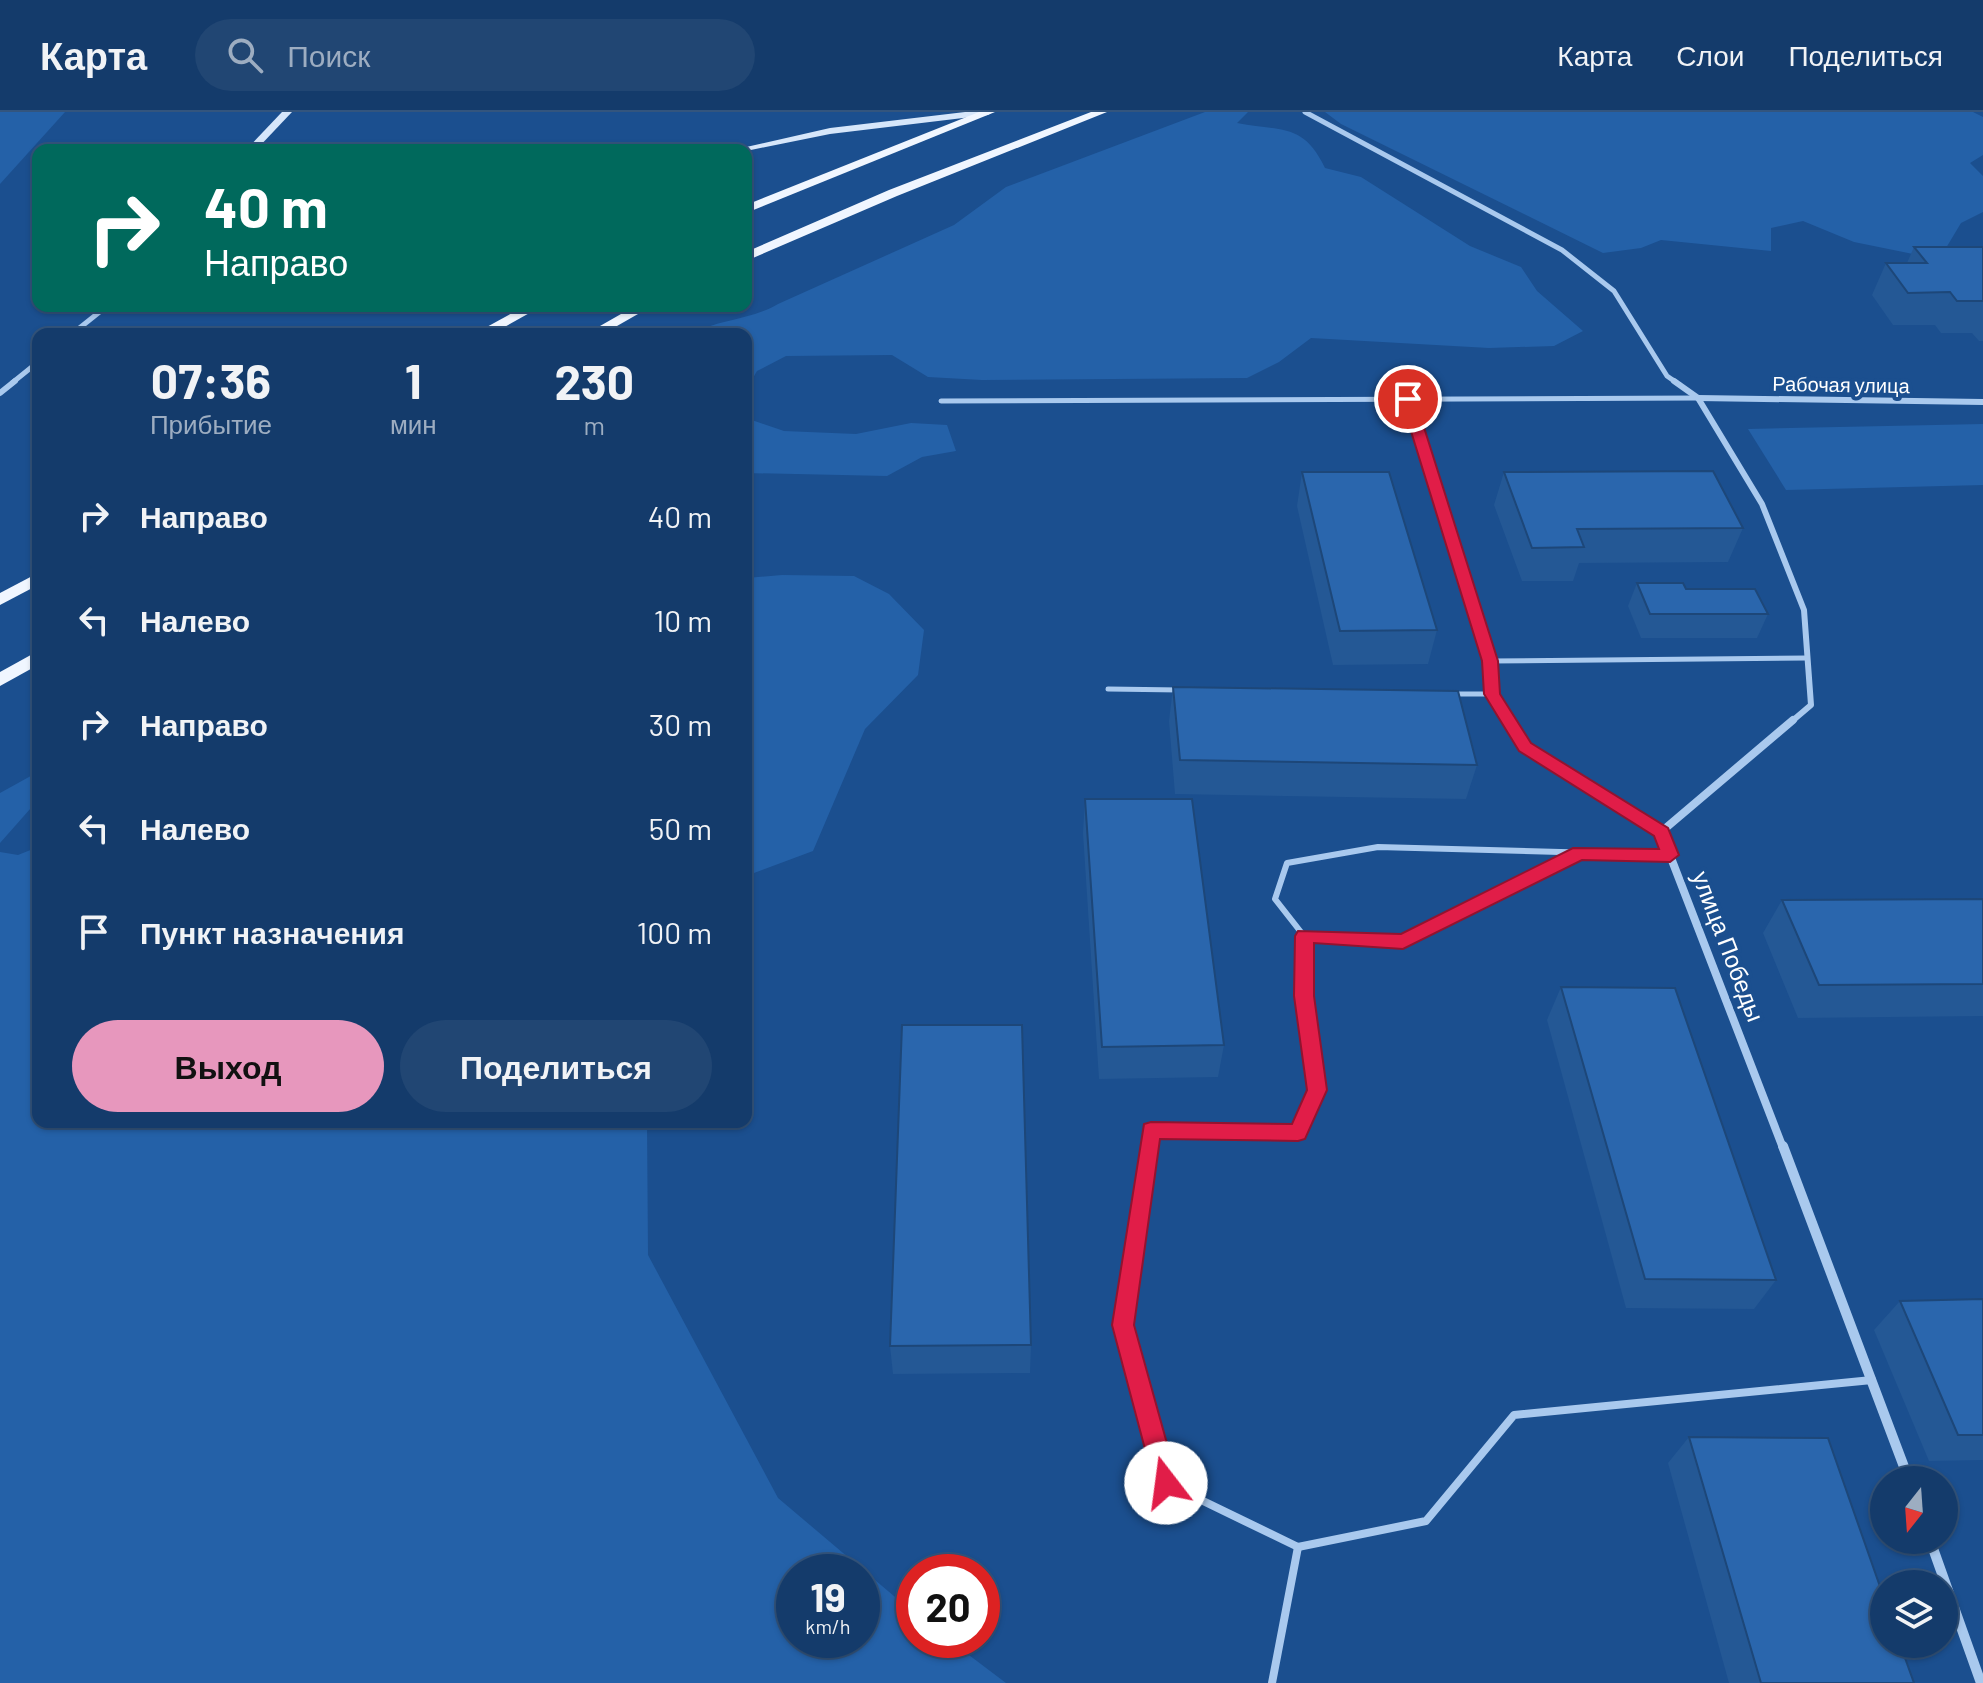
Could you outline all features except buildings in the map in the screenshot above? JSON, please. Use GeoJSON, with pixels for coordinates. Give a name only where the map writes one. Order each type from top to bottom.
{"type":"FeatureCollection","features":[{"type":"Feature","properties":{"kind":"main road"},"geometry":{"type":"LineString","coordinates":[[752,207],[988,112]]}},
{"type":"Feature","properties":{"kind":"main road"},"geometry":{"type":"LineString","coordinates":[[752,254],[893,193],[1101,112]]}},
{"type":"Feature","properties":{"kind":"main road"},"geometry":{"type":"LineString","coordinates":[[493,328],[523,312]]}},
{"type":"Feature","properties":{"kind":"main road"},"geometry":{"type":"LineString","coordinates":[[604,328],[634,312]]}},
{"type":"Feature","properties":{"kind":"main road"},"geometry":{"type":"LineString","coordinates":[[0,600],[32,581]]}},
{"type":"Feature","properties":{"kind":"main road"},"geometry":{"type":"LineString","coordinates":[[0,680],[32,661]]}},
{"type":"Feature","properties":{"kind":"street"},"geometry":{"type":"LineString","coordinates":[[257,144],[287,112]]}},
{"type":"Feature","properties":{"kind":"street"},"geometry":{"type":"LineString","coordinates":[[752,147],[830,131],[988,112]]}},
{"type":"Feature","properties":{"kind":"street"},"geometry":{"type":"LineString","coordinates":[[1305,112],[1562,250],[1614,291],[1667,376],[1698,398],[1762,504],[1804,610],[1811,705],[1661,832]]}},
{"type":"Feature","properties":{"kind":"street"},"geometry":{"type":"LineString","coordinates":[[80,328],[100,312]]}},
{"type":"Feature","properties":{"kind":"street"},"geometry":{"type":"LineString","coordinates":[[0,393],[32,367]]}},
{"type":"Feature","properties":{"kind":"street","name":"Рабочая улица"},"geometry":{"type":"LineString","coordinates":[[1698,398],[1983,402]]}},
{"type":"Feature","properties":{"kind":"street","name":"улица Победы"},"geometry":{"type":"LineString","coordinates":[[1661,832],[1904,1466]]}},
{"type":"Feature","properties":{"kind":"street"},"geometry":{"type":"LineString","coordinates":[[1935,1554],[1981,1683]]}},
{"type":"Feature","properties":{"kind":"lane"},"geometry":{"type":"LineString","coordinates":[[941,401],[1698,398]]}},
{"type":"Feature","properties":{"kind":"lane"},"geometry":{"type":"LineString","coordinates":[[1408,399],[1490,661],[1492,694],[1525,747],[1661,832]]}},
{"type":"Feature","properties":{"kind":"lane"},"geometry":{"type":"LineString","coordinates":[[1490,661],[1807,658]]}},
{"type":"Feature","properties":{"kind":"lane"},"geometry":{"type":"LineString","coordinates":[[1108,689],[1184,690]]}},
{"type":"Feature","properties":{"kind":"lane"},"geometry":{"type":"LineString","coordinates":[[1446,694],[1492,694]]}},
{"type":"Feature","properties":{"kind":"lane"},"geometry":{"type":"LineString","coordinates":[[1670,855],[1378,847],[1287,863],[1275,899],[1304,936],[1304,996],[1317,1090],[1298,1132],[1151,1131],[1123,1325],[1166,1483],[1298,1547],[1426,1521],[1514,1415],[1873,1380]]}},
{"type":"Feature","properties":{"kind":"lane"},"geometry":{"type":"LineString","coordinates":[[1304,936],[1403,942],[1579,853]]}},
{"type":"Feature","properties":{"kind":"lane"},"geometry":{"type":"LineString","coordinates":[[1272,1683],[1298,1547]]}},
{"type":"Feature","properties":{"kind":"shaded area"},"geometry":{"type":"Polygon","coordinates":[[[0,112],[65,112],[36,144],[32,144],[32,149],[0,184],[0,112]]]}},
{"type":"Feature","properties":{"kind":"shaded area"},"geometry":{"type":"Polygon","coordinates":[[[1205,112],[1248,112],[1237,123],[1278,129],[1299,136],[1317,153],[1325,168],[1361,177],[1470,246],[1521,267],[1537,291],[1583,331],[1554,346],[1489,348],[1311,338],[1279,362],[1247,378],[982,380],[928,377],[892,355],[786,356],[757,371],[752,380],[752,328],[706,328],[768,309],[954,225],[1006,187],[1205,112]]]}},
{"type":"Feature","properties":{"kind":"shaded area"},"geometry":{"type":"Polygon","coordinates":[[[1325,112],[1973,112],[1983,117],[1983,155],[1970,163],[1983,176],[1983,212],[1961,223],[1946,248],[1913,254],[1854,242],[1803,221],[1771,228],[1771,251],[1661,240],[1641,248],[1603,253],[1341,124],[1325,112]]]}},
{"type":"Feature","properties":{"kind":"shaded area"},"geometry":{"type":"Polygon","coordinates":[[[752,420],[784,431],[856,434],[911,423],[947,425],[956,451],[922,457],[887,476],[752,473],[752,420]]]}},
{"type":"Feature","properties":{"kind":"shaded area"},"geometry":{"type":"Polygon","coordinates":[[[1983,424],[1983,485],[1786,490],[1748,429],[1983,424]]]}},
{"type":"Feature","properties":{"kind":"shaded area"},"geometry":{"type":"Polygon","coordinates":[[[854,576],[889,594],[924,630],[918,675],[865,729],[813,851],[752,874],[752,578],[854,576]]]}},
{"type":"Feature","properties":{"kind":"shaded area"},"geometry":{"type":"Polygon","coordinates":[[[32,775],[32,807],[0,843],[0,793],[32,775]]]}},
{"type":"Feature","properties":{"kind":"shaded area"},"geometry":{"type":"Polygon","coordinates":[[[32,849],[32,1128],[647,1128],[648,1255],[778,1498],[844,1554],[776,1554],[776,1658],[880,1658],[880,1584],[896,1598],[896,1658],[973,1658],[1006,1683],[0,1683],[0,852],[18,855],[32,849]]]}},
{"type":"Feature","properties":{"kind":"route"},"geometry":{"type":"LineString","coordinates":[[1166,1483],[1123,1325],[1151,1131],[1298,1132],[1317,1090],[1304,996],[1304,936],[1403,942],[1579,853],[1670,855],[1661,832],[1525,747],[1492,694],[1490,661],[1408,399]]}}]}
